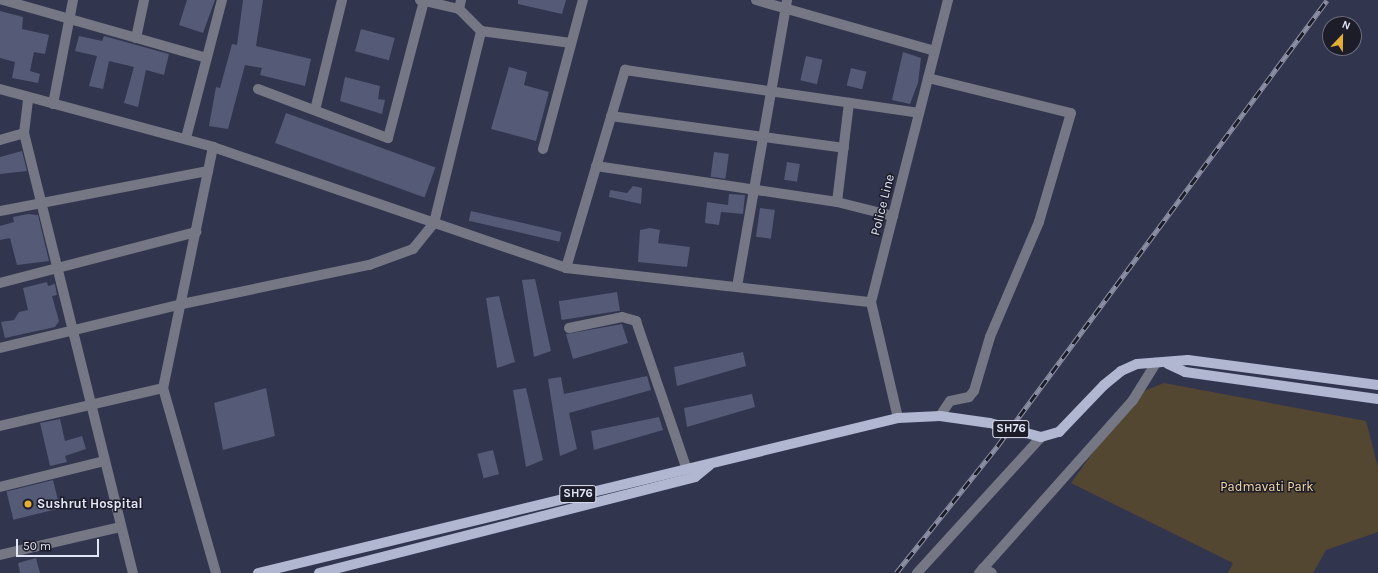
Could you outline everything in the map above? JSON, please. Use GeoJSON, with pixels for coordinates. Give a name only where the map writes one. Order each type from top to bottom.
{"type":"FeatureCollection","features":[{"type":"Feature","properties":{"kind":"main road","name":"SH76"},"geometry":{"type":"LineString","coordinates":[[258,573],[686,467],[710,465],[898,418],[940,416],[990,423],[1041,437],[1059,432],[1121,371],[1137,364],[1168,364],[1188,360],[1378,385]]}},
{"type":"Feature","properties":{"kind":"main road","name":"SH76"},"geometry":{"type":"LineString","coordinates":[[1168,364],[1184,372],[1378,399]]}},
{"type":"Feature","properties":{"kind":"main road","name":"SH76"},"geometry":{"type":"LineString","coordinates":[[319,573],[695,477],[710,465]]}},
{"type":"Feature","properties":{"kind":"street"},"geometry":{"type":"LineString","coordinates":[[3,0],[206,58]]}},
{"type":"Feature","properties":{"kind":"street"},"geometry":{"type":"LineString","coordinates":[[52,104],[73,0]]}},
{"type":"Feature","properties":{"kind":"street"},"geometry":{"type":"LineString","coordinates":[[136,38],[144,0]]}},
{"type":"Feature","properties":{"kind":"street"},"geometry":{"type":"LineString","coordinates":[[186,138],[222,0]]}},
{"type":"Feature","properties":{"kind":"street"},"geometry":{"type":"LineString","coordinates":[[315,110],[342,0]]}},
{"type":"Feature","properties":{"kind":"street"},"geometry":{"type":"LineString","coordinates":[[542,149],[583,0]]}},
{"type":"Feature","properties":{"kind":"street"},"geometry":{"type":"LineString","coordinates":[[756,0],[786,4],[935,51]]}},
{"type":"Feature","properties":{"kind":"street","name":"Police Line"},"geometry":{"type":"LineString","coordinates":[[898,418],[871,302],[948,0]]}},
{"type":"Feature","properties":{"kind":"street"},"geometry":{"type":"LineString","coordinates":[[258,89],[388,138],[422,1],[460,4],[482,31],[572,43]]}},
{"type":"Feature","properties":{"kind":"street"},"geometry":{"type":"LineString","coordinates":[[737,287],[786,4]]}},
{"type":"Feature","properties":{"kind":"street"},"geometry":{"type":"LineString","coordinates":[[0,348],[182,304],[369,265],[413,249],[434,224],[482,31]]}},
{"type":"Feature","properties":{"kind":"street"},"geometry":{"type":"LineString","coordinates":[[566,268],[625,70],[919,112]]}},
{"type":"Feature","properties":{"kind":"street"},"geometry":{"type":"LineString","coordinates":[[928,78],[1071,113],[1039,222],[990,337],[974,391],[969,397],[950,401],[940,416]]}},
{"type":"Feature","properties":{"kind":"street"},"geometry":{"type":"LineString","coordinates":[[0,89],[28,98],[186,138],[566,268],[871,302]]}},
{"type":"Feature","properties":{"kind":"street"},"geometry":{"type":"LineString","coordinates":[[28,98],[24,134],[120,527],[133,573]]}},
{"type":"Feature","properties":{"kind":"street"},"geometry":{"type":"LineString","coordinates":[[837,202],[849,103]]}},
{"type":"Feature","properties":{"kind":"street"},"geometry":{"type":"LineString","coordinates":[[611,116],[762,139],[844,148]]}},
{"type":"Feature","properties":{"kind":"street"},"geometry":{"type":"LineString","coordinates":[[0,140],[24,134]]}},
{"type":"Feature","properties":{"kind":"street"},"geometry":{"type":"LineString","coordinates":[[213,147],[182,304],[163,388],[216,573]]}},
{"type":"Feature","properties":{"kind":"street"},"geometry":{"type":"LineString","coordinates":[[596,166],[837,202],[893,216]]}},
{"type":"Feature","properties":{"kind":"street"},"geometry":{"type":"LineString","coordinates":[[0,211],[40,200],[208,170]]}},
{"type":"Feature","properties":{"kind":"street"},"geometry":{"type":"LineString","coordinates":[[0,283],[196,232]]}},
{"type":"Feature","properties":{"kind":"street"},"geometry":{"type":"LineString","coordinates":[[569,328],[622,317],[636,321],[686,467]]}},
{"type":"Feature","properties":{"kind":"street"},"geometry":{"type":"LineString","coordinates":[[985,571],[1133,400],[1156,363]]}},
{"type":"Feature","properties":{"kind":"street"},"geometry":{"type":"LineString","coordinates":[[0,426],[163,388]]}},
{"type":"Feature","properties":{"kind":"street"},"geometry":{"type":"LineString","coordinates":[[917,573],[1041,437]]}},
{"type":"Feature","properties":{"kind":"street"},"geometry":{"type":"LineString","coordinates":[[0,487],[104,461]]}},
{"type":"Feature","properties":{"kind":"street"},"geometry":{"type":"LineString","coordinates":[[0,555],[120,527]]}},
{"type":"Feature","properties":{"kind":"green space","name":"Padmavati Park"},"geometry":{"type":"Polygon","coordinates":[[[1164,383],[1366,421],[1378,467],[1378,532],[1326,550],[1313,573],[1228,573],[1233,563],[1071,483],[1134,395],[1164,383]]]}},
{"type":"Feature","properties":{"kind":"building"},"geometry":{"type":"Polygon","coordinates":[[[187,0],[215,0],[203,33],[179,25],[187,0]]]}},
{"type":"Feature","properties":{"kind":"building"},"geometry":{"type":"Polygon","coordinates":[[[243,0],[263,0],[256,46],[311,59],[305,86],[260,75],[262,68],[245,65],[228,129],[209,126],[216,87],[220,88],[232,44],[237,45],[243,0]]]}},
{"type":"Feature","properties":{"kind":"building"},"geometry":{"type":"Polygon","coordinates":[[[518,0],[566,0],[562,14],[518,4],[518,0]]]}},
{"type":"Feature","properties":{"kind":"building"},"geometry":{"type":"Polygon","coordinates":[[[0,11],[23,17],[22,29],[49,35],[45,54],[34,52],[30,71],[40,74],[38,83],[12,78],[15,62],[0,58],[0,11]]]}},
{"type":"Feature","properties":{"kind":"building"},"geometry":{"type":"Polygon","coordinates":[[[361,29],[395,38],[389,60],[355,51],[361,29]]]}},
{"type":"Feature","properties":{"kind":"building"},"geometry":{"type":"Polygon","coordinates":[[[79,36],[102,41],[104,36],[169,54],[164,75],[146,70],[138,107],[124,103],[134,67],[109,61],[103,89],[89,86],[97,56],[75,51],[79,36]]]}},
{"type":"Feature","properties":{"kind":"building"},"geometry":{"type":"Polygon","coordinates":[[[903,52],[921,58],[918,83],[910,104],[892,100],[903,52]]]}},
{"type":"Feature","properties":{"kind":"building"},"geometry":{"type":"Polygon","coordinates":[[[806,56],[823,60],[817,84],[800,80],[806,56]]]}},
{"type":"Feature","properties":{"kind":"building"},"geometry":{"type":"Polygon","coordinates":[[[509,67],[527,72],[524,85],[549,92],[536,141],[491,129],[509,67]]]}},
{"type":"Feature","properties":{"kind":"building"},"geometry":{"type":"Polygon","coordinates":[[[851,68],[867,72],[862,89],[847,85],[851,68]]]}},
{"type":"Feature","properties":{"kind":"building"},"geometry":{"type":"Polygon","coordinates":[[[345,77],[380,86],[378,99],[385,100],[382,114],[340,101],[345,77]]]}},
{"type":"Feature","properties":{"kind":"building"},"geometry":{"type":"Polygon","coordinates":[[[286,113],[435,167],[424,197],[275,143],[286,113]]]}},
{"type":"Feature","properties":{"kind":"building"},"geometry":{"type":"Polygon","coordinates":[[[22,151],[27,171],[0,174],[0,157],[22,151]]]}},
{"type":"Feature","properties":{"kind":"building"},"geometry":{"type":"Polygon","coordinates":[[[714,152],[729,154],[725,179],[711,177],[714,152]]]}},
{"type":"Feature","properties":{"kind":"building"},"geometry":{"type":"Polygon","coordinates":[[[787,162],[800,164],[797,182],[784,180],[787,162]]]}},
{"type":"Feature","properties":{"kind":"building"},"geometry":{"type":"Polygon","coordinates":[[[633,186],[642,188],[641,204],[609,197],[610,190],[627,193],[633,186]]]}},
{"type":"Feature","properties":{"kind":"building"},"geometry":{"type":"Polygon","coordinates":[[[729,194],[745,195],[743,214],[721,212],[719,225],[705,223],[707,202],[728,205],[729,194]]]}},
{"type":"Feature","properties":{"kind":"building"},"geometry":{"type":"Polygon","coordinates":[[[760,208],[775,210],[771,239],[756,237],[760,208]]]}},
{"type":"Feature","properties":{"kind":"building"},"geometry":{"type":"Polygon","coordinates":[[[471,211],[562,232],[559,242],[469,221],[471,211]]]}},
{"type":"Feature","properties":{"kind":"building"},"geometry":{"type":"Polygon","coordinates":[[[28,214],[38,215],[49,261],[17,265],[10,238],[0,240],[0,226],[14,222],[13,217],[28,214]]]}},
{"type":"Feature","properties":{"kind":"building"},"geometry":{"type":"Polygon","coordinates":[[[650,228],[660,230],[658,243],[690,247],[687,267],[638,262],[640,230],[650,228]]]}},
{"type":"Feature","properties":{"kind":"building"},"geometry":{"type":"Polygon","coordinates":[[[535,279],[551,351],[534,357],[522,280],[535,279]]]}},
{"type":"Feature","properties":{"kind":"building"},"geometry":{"type":"Polygon","coordinates":[[[47,282],[48,286],[55,284],[57,295],[52,296],[59,321],[55,327],[5,338],[1,322],[14,320],[19,312],[28,310],[23,288],[47,282]]]}},
{"type":"Feature","properties":{"kind":"building"},"geometry":{"type":"Polygon","coordinates":[[[617,292],[620,311],[562,320],[559,301],[617,292]]]}},
{"type":"Feature","properties":{"kind":"building"},"geometry":{"type":"Polygon","coordinates":[[[499,296],[515,362],[497,368],[486,298],[499,296]]]}},
{"type":"Feature","properties":{"kind":"building"},"geometry":{"type":"Polygon","coordinates":[[[622,324],[628,343],[573,359],[566,334],[622,324]]]}},
{"type":"Feature","properties":{"kind":"building"},"geometry":{"type":"Polygon","coordinates":[[[743,352],[746,366],[677,386],[674,367],[743,352]]]}},
{"type":"Feature","properties":{"kind":"building"},"geometry":{"type":"Polygon","coordinates":[[[647,376],[651,390],[569,413],[577,449],[560,456],[548,379],[561,377],[564,394],[647,376]]]}},
{"type":"Feature","properties":{"kind":"building"},"geometry":{"type":"Polygon","coordinates":[[[266,388],[275,436],[223,450],[214,403],[266,388]]]}},
{"type":"Feature","properties":{"kind":"building"},"geometry":{"type":"Polygon","coordinates":[[[526,388],[543,460],[526,467],[513,390],[526,388]]]}},
{"type":"Feature","properties":{"kind":"building"},"geometry":{"type":"Polygon","coordinates":[[[752,394],[755,407],[687,427],[684,408],[752,394]]]}},
{"type":"Feature","properties":{"kind":"building"},"geometry":{"type":"Polygon","coordinates":[[[659,417],[663,430],[594,450],[591,431],[659,417]]]}},
{"type":"Feature","properties":{"kind":"building"},"geometry":{"type":"Polygon","coordinates":[[[60,419],[65,441],[82,436],[86,449],[65,456],[67,462],[50,466],[40,423],[60,419]]]}},
{"type":"Feature","properties":{"kind":"building"},"geometry":{"type":"Polygon","coordinates":[[[493,450],[499,474],[484,478],[477,454],[493,450]]]}},
{"type":"Feature","properties":{"kind":"building"},"geometry":{"type":"Polygon","coordinates":[[[53,480],[60,508],[13,520],[6,492],[53,480]]]}},
{"type":"Feature","properties":{"kind":"building"},"geometry":{"type":"Polygon","coordinates":[[[36,558],[40,573],[20,573],[18,563],[36,558]]]}},
{"type":"Feature","properties":{"kind":"railway"},"geometry":{"type":"LineString","coordinates":[[896,573],[998,445],[1327,0]]}},
{"type":"Feature","properties":{"kind":"place","name":"Sushrut Hospital"},"geometry":{"type":"Point","coordinates":[28,504]}}]}
